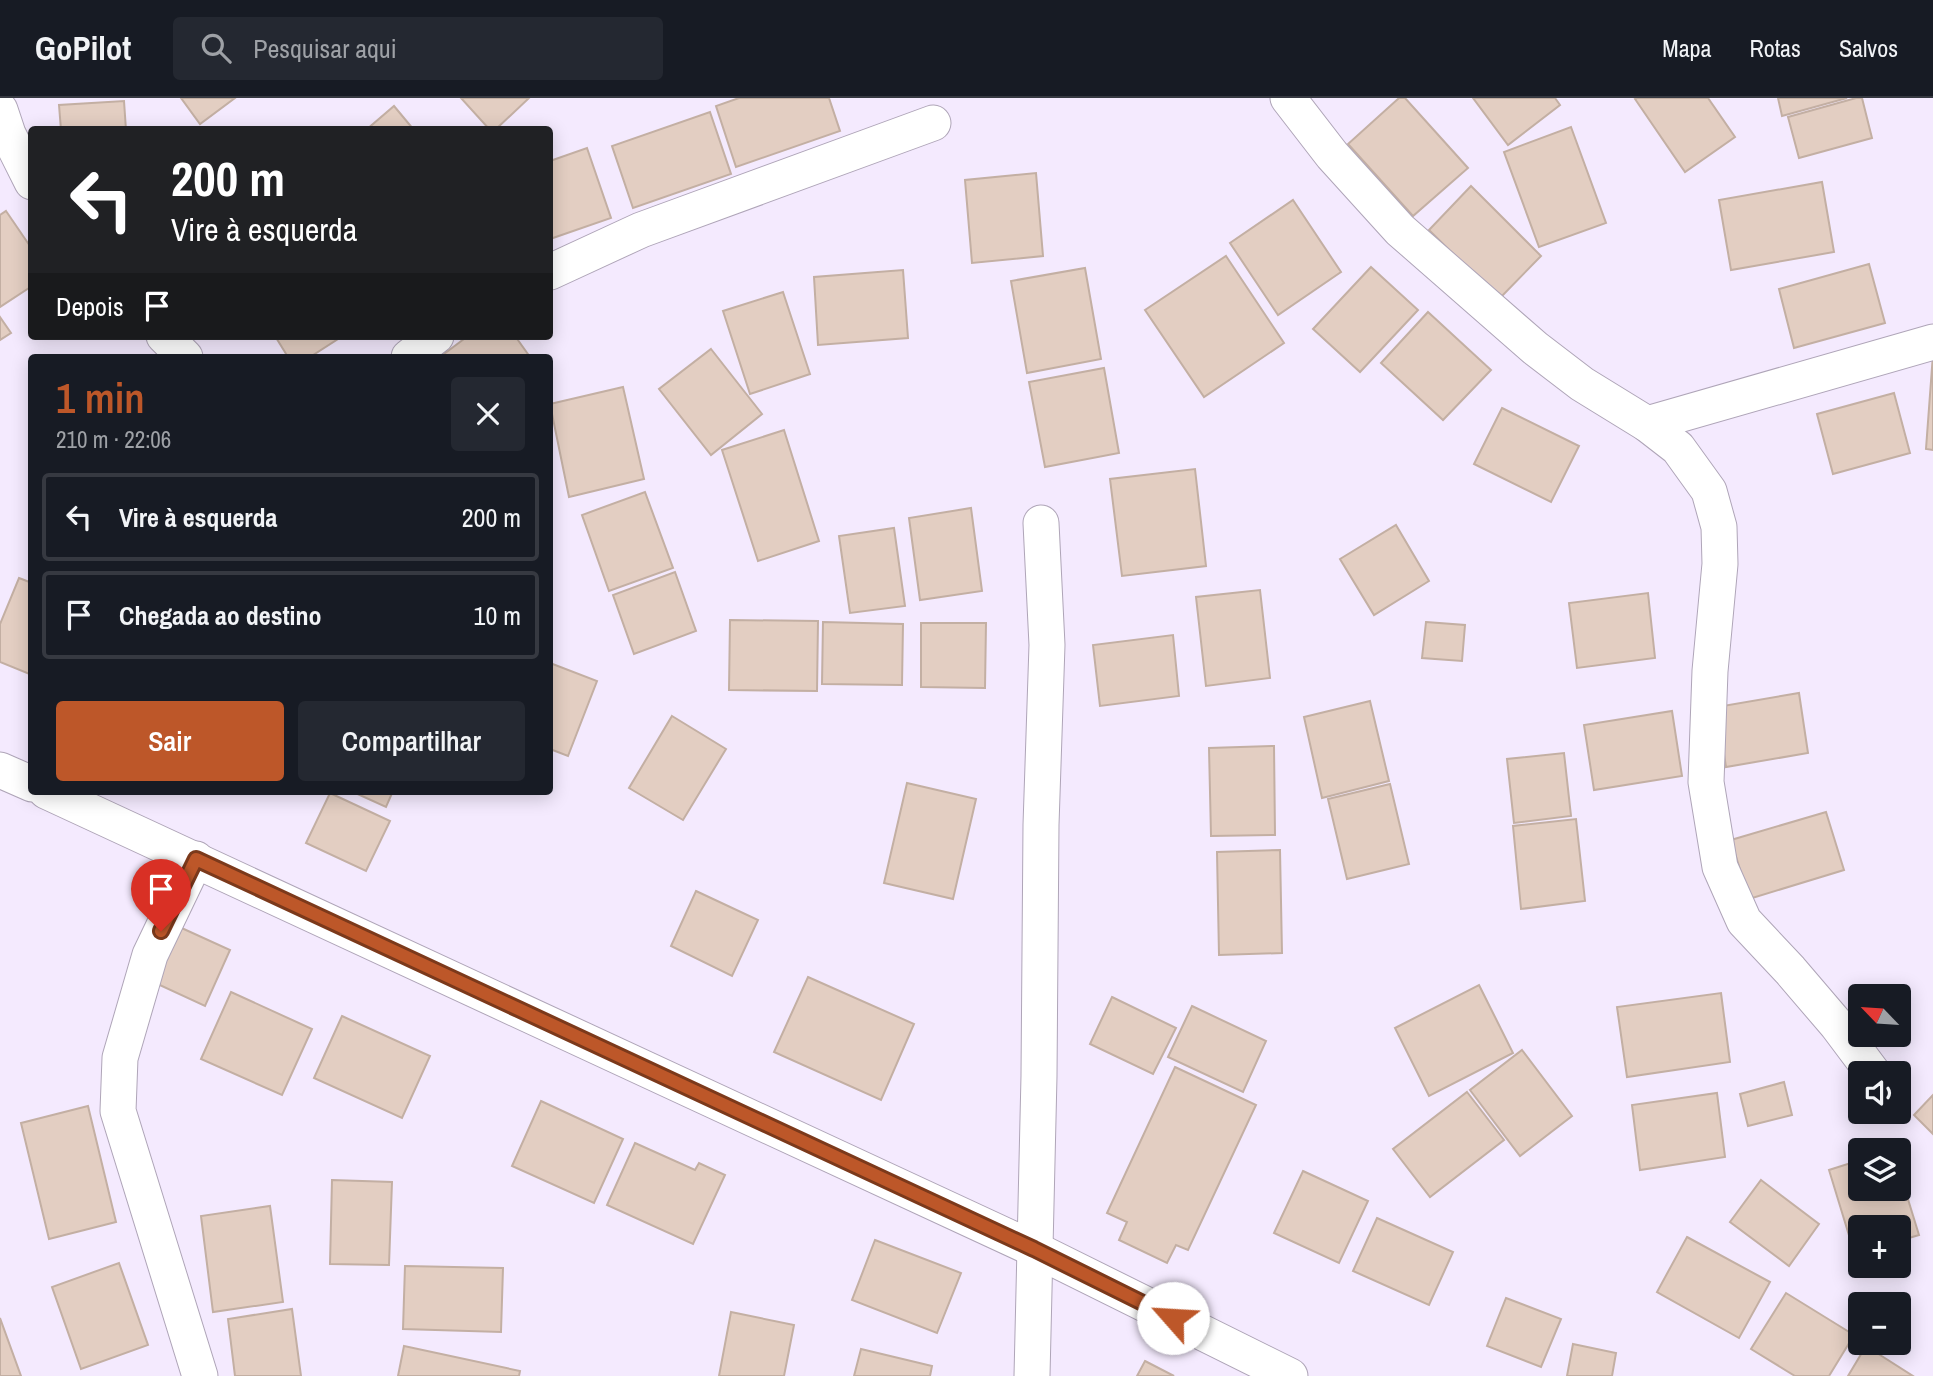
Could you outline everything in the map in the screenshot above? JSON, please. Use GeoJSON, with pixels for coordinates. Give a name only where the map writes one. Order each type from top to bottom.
{"type":"FeatureCollection","features":[{"type":"Feature","properties":{"kind":"street"},"geometry":{"type":"LineString","coordinates":[[1287,98],[1332,155],[1399,230],[1535,348],[1582,384],[1647,424],[1678,448],[1709,491],[1719,527],[1720,564],[1710,671],[1706,782],[1720,867],[1744,921],[1806,988],[1864,1061]]}},
{"type":"Feature","properties":{"kind":"street"},"geometry":{"type":"LineString","coordinates":[[0,110],[8,134],[28,174]]}},
{"type":"Feature","properties":{"kind":"street"},"geometry":{"type":"LineString","coordinates":[[553,271],[641,230],[933,124]]}},
{"type":"Feature","properties":{"kind":"street"},"geometry":{"type":"LineString","coordinates":[[168,340],[182,354]]}},
{"type":"Feature","properties":{"kind":"street"},"geometry":{"type":"LineString","coordinates":[[414,354],[431,340]]}},
{"type":"Feature","properties":{"kind":"street"},"geometry":{"type":"LineString","coordinates":[[1647,424],[1933,342]]}},
{"type":"Feature","properties":{"kind":"street"},"geometry":{"type":"LineString","coordinates":[[1032,1376],[1041,825],[1047,645],[1041,523]]}},
{"type":"Feature","properties":{"kind":"street"},"geometry":{"type":"LineString","coordinates":[[0,770],[28,782]]}},
{"type":"Feature","properties":{"kind":"street"},"geometry":{"type":"LineString","coordinates":[[66,795],[96,801],[196,859],[1034,1249],[1290,1376]]}},
{"type":"Feature","properties":{"kind":"street"},"geometry":{"type":"LineString","coordinates":[[196,859],[150,955],[120,1058],[118,1111],[200,1376]]}},
{"type":"Feature","properties":{"kind":"building"},"geometry":{"type":"Polygon","coordinates":[[[181,98],[235,98],[200,124],[181,98]]]}},
{"type":"Feature","properties":{"kind":"building"},"geometry":{"type":"Polygon","coordinates":[[[461,98],[529,98],[499,126],[486,126],[461,98]]]}},
{"type":"Feature","properties":{"kind":"building"},"geometry":{"type":"Polygon","coordinates":[[[739,98],[829,98],[840,131],[736,167],[716,106],[739,98]]]}},
{"type":"Feature","properties":{"kind":"building"},"geometry":{"type":"Polygon","coordinates":[[[1399,98],[1405,98],[1468,168],[1413,216],[1348,144],[1399,98]]]}},
{"type":"Feature","properties":{"kind":"building"},"geometry":{"type":"Polygon","coordinates":[[[1473,98],[1555,98],[1560,105],[1508,145],[1473,98]]]}},
{"type":"Feature","properties":{"kind":"building"},"geometry":{"type":"Polygon","coordinates":[[[1708,98],[1735,137],[1685,172],[1635,99],[1708,98]]]}},
{"type":"Feature","properties":{"kind":"building"},"geometry":{"type":"Polygon","coordinates":[[[1778,98],[1847,98],[1782,116],[1778,98]]]}},
{"type":"Feature","properties":{"kind":"building"},"geometry":{"type":"Polygon","coordinates":[[[1862,98],[1872,138],[1799,158],[1788,117],[1862,98]]]}},
{"type":"Feature","properties":{"kind":"building"},"geometry":{"type":"Polygon","coordinates":[[[124,101],[126,126],[61,126],[59,105],[124,101]]]}},
{"type":"Feature","properties":{"kind":"building"},"geometry":{"type":"Polygon","coordinates":[[[394,106],[411,126],[371,126],[394,106]]]}},
{"type":"Feature","properties":{"kind":"building"},"geometry":{"type":"Polygon","coordinates":[[[710,112],[731,174],[633,208],[612,146],[710,112]]]}},
{"type":"Feature","properties":{"kind":"building"},"geometry":{"type":"Polygon","coordinates":[[[1571,127],[1606,223],[1539,247],[1504,152],[1571,127]]]}},
{"type":"Feature","properties":{"kind":"building"},"geometry":{"type":"Polygon","coordinates":[[[587,148],[611,218],[553,238],[553,160],[587,148]]]}},
{"type":"Feature","properties":{"kind":"building"},"geometry":{"type":"Polygon","coordinates":[[[1036,173],[1043,256],[972,263],[965,180],[1036,173]]]}},
{"type":"Feature","properties":{"kind":"building"},"geometry":{"type":"Polygon","coordinates":[[[1822,182],[1834,252],[1731,270],[1719,200],[1822,182]]]}},
{"type":"Feature","properties":{"kind":"building"},"geometry":{"type":"Polygon","coordinates":[[[1471,186],[1541,256],[1499,299],[1429,230],[1471,186]]]}},
{"type":"Feature","properties":{"kind":"building"},"geometry":{"type":"Polygon","coordinates":[[[1293,200],[1341,272],[1278,315],[1230,243],[1293,200]]]}},
{"type":"Feature","properties":{"kind":"building"},"geometry":{"type":"Polygon","coordinates":[[[6,211],[28,243],[28,289],[0,307],[0,215],[6,211]]]}},
{"type":"Feature","properties":{"kind":"building"},"geometry":{"type":"Polygon","coordinates":[[[1226,256],[1284,343],[1204,397],[1145,310],[1226,256]]]}},
{"type":"Feature","properties":{"kind":"building"},"geometry":{"type":"Polygon","coordinates":[[[1869,264],[1885,323],[1794,348],[1779,289],[1869,264]]]}},
{"type":"Feature","properties":{"kind":"building"},"geometry":{"type":"Polygon","coordinates":[[[1371,267],[1418,310],[1360,372],[1313,329],[1371,267]]]}},
{"type":"Feature","properties":{"kind":"building"},"geometry":{"type":"Polygon","coordinates":[[[1085,268],[1101,359],[1027,373],[1011,281],[1085,268]]]}},
{"type":"Feature","properties":{"kind":"building"},"geometry":{"type":"Polygon","coordinates":[[[903,270],[908,338],[818,345],[814,277],[903,270]]]}},
{"type":"Feature","properties":{"kind":"building"},"geometry":{"type":"Polygon","coordinates":[[[783,292],[810,374],[750,394],[723,311],[783,292]]]}},
{"type":"Feature","properties":{"kind":"building"},"geometry":{"type":"Polygon","coordinates":[[[1428,312],[1491,370],[1443,420],[1381,363],[1428,312]]]}},
{"type":"Feature","properties":{"kind":"building"},"geometry":{"type":"Polygon","coordinates":[[[0,317],[11,333],[0,340],[0,317]]]}},
{"type":"Feature","properties":{"kind":"building"},"geometry":{"type":"Polygon","coordinates":[[[277,340],[336,340],[315,354],[286,354],[277,340]]]}},
{"type":"Feature","properties":{"kind":"building"},"geometry":{"type":"Polygon","coordinates":[[[463,340],[518,340],[528,354],[444,354],[463,340]]]}},
{"type":"Feature","properties":{"kind":"building"},"geometry":{"type":"Polygon","coordinates":[[[711,349],[762,414],[711,455],[659,389],[711,349]]]}},
{"type":"Feature","properties":{"kind":"building"},"geometry":{"type":"Polygon","coordinates":[[[1933,354],[1933,450],[1926,449],[1933,354]]]}},
{"type":"Feature","properties":{"kind":"building"},"geometry":{"type":"Polygon","coordinates":[[[1104,368],[1119,453],[1045,467],[1029,382],[1104,368]]]}},
{"type":"Feature","properties":{"kind":"building"},"geometry":{"type":"Polygon","coordinates":[[[623,387],[644,479],[569,497],[553,419],[553,403],[623,387]]]}},
{"type":"Feature","properties":{"kind":"building"},"geometry":{"type":"Polygon","coordinates":[[[1894,393],[1910,453],[1833,474],[1817,414],[1894,393]]]}},
{"type":"Feature","properties":{"kind":"building"},"geometry":{"type":"Polygon","coordinates":[[[1502,408],[1579,446],[1551,502],[1474,464],[1502,408]]]}},
{"type":"Feature","properties":{"kind":"building"},"geometry":{"type":"Polygon","coordinates":[[[784,430],[819,541],[758,561],[722,450],[784,430]]]}},
{"type":"Feature","properties":{"kind":"building"},"geometry":{"type":"Polygon","coordinates":[[[1195,469],[1206,566],[1122,576],[1110,479],[1195,469]]]}},
{"type":"Feature","properties":{"kind":"building"},"geometry":{"type":"Polygon","coordinates":[[[645,492],[673,568],[609,591],[582,515],[645,492]]]}},
{"type":"Feature","properties":{"kind":"building"},"geometry":{"type":"Polygon","coordinates":[[[971,508],[982,591],[920,600],[909,518],[971,508]]]}},
{"type":"Feature","properties":{"kind":"building"},"geometry":{"type":"Polygon","coordinates":[[[1396,525],[1429,581],[1374,615],[1340,559],[1396,525]]]}},
{"type":"Feature","properties":{"kind":"building"},"geometry":{"type":"Polygon","coordinates":[[[894,528],[905,606],[850,613],[839,536],[894,528]]]}},
{"type":"Feature","properties":{"kind":"building"},"geometry":{"type":"Polygon","coordinates":[[[675,572],[696,631],[634,654],[613,595],[675,572]]]}},
{"type":"Feature","properties":{"kind":"building"},"geometry":{"type":"Polygon","coordinates":[[[19,578],[28,581],[28,673],[0,662],[0,624],[19,578]]]}},
{"type":"Feature","properties":{"kind":"building"},"geometry":{"type":"Polygon","coordinates":[[[1260,590],[1270,678],[1206,686],[1196,597],[1260,590]]]}},
{"type":"Feature","properties":{"kind":"building"},"geometry":{"type":"Polygon","coordinates":[[[1648,593],[1655,658],[1577,668],[1569,603],[1648,593]]]}},
{"type":"Feature","properties":{"kind":"building"},"geometry":{"type":"Polygon","coordinates":[[[730,620],[818,621],[817,691],[729,690],[730,620]]]}},
{"type":"Feature","properties":{"kind":"building"},"geometry":{"type":"Polygon","coordinates":[[[823,622],[903,624],[902,685],[822,684],[823,622]]]}},
{"type":"Feature","properties":{"kind":"building"},"geometry":{"type":"Polygon","coordinates":[[[1426,622],[1465,625],[1462,661],[1422,658],[1426,622]]]}},
{"type":"Feature","properties":{"kind":"building"},"geometry":{"type":"Polygon","coordinates":[[[921,623],[986,623],[985,688],[921,687],[921,623]]]}},
{"type":"Feature","properties":{"kind":"building"},"geometry":{"type":"Polygon","coordinates":[[[1173,635],[1179,696],[1100,706],[1093,645],[1173,635]]]}},
{"type":"Feature","properties":{"kind":"building"},"geometry":{"type":"Polygon","coordinates":[[[553,664],[597,681],[568,756],[553,750],[553,664]]]}},
{"type":"Feature","properties":{"kind":"building"},"geometry":{"type":"Polygon","coordinates":[[[1799,693],[1808,753],[1726,767],[1717,707],[1799,693]]]}},
{"type":"Feature","properties":{"kind":"building"},"geometry":{"type":"Polygon","coordinates":[[[1370,701],[1389,781],[1322,798],[1304,717],[1370,701]]]}},
{"type":"Feature","properties":{"kind":"building"},"geometry":{"type":"Polygon","coordinates":[[[1672,711],[1682,776],[1594,790],[1584,725],[1672,711]]]}},
{"type":"Feature","properties":{"kind":"building"},"geometry":{"type":"Polygon","coordinates":[[[672,716],[726,749],[683,820],[629,788],[672,716]]]}},
{"type":"Feature","properties":{"kind":"building"},"geometry":{"type":"Polygon","coordinates":[[[1274,746],[1275,835],[1211,836],[1209,748],[1274,746]]]}},
{"type":"Feature","properties":{"kind":"building"},"geometry":{"type":"Polygon","coordinates":[[[1564,753],[1571,816],[1514,823],[1507,759],[1564,753]]]}},
{"type":"Feature","properties":{"kind":"building"},"geometry":{"type":"Polygon","coordinates":[[[907,783],[976,799],[953,899],[884,883],[907,783]]]}},
{"type":"Feature","properties":{"kind":"building"},"geometry":{"type":"Polygon","coordinates":[[[1390,784],[1409,864],[1347,879],[1328,799],[1390,784]]]}},
{"type":"Feature","properties":{"kind":"building"},"geometry":{"type":"Polygon","coordinates":[[[329,795],[390,821],[366,871],[306,843],[329,795]]]}},
{"type":"Feature","properties":{"kind":"building"},"geometry":{"type":"Polygon","coordinates":[[[360,795],[391,795],[386,807],[360,795]]]}},
{"type":"Feature","properties":{"kind":"building"},"geometry":{"type":"Polygon","coordinates":[[[1826,812],[1844,870],[1749,899],[1731,840],[1826,812]]]}},
{"type":"Feature","properties":{"kind":"building"},"geometry":{"type":"Polygon","coordinates":[[[1576,819],[1585,901],[1521,909],[1513,826],[1576,819]]]}},
{"type":"Feature","properties":{"kind":"building"},"geometry":{"type":"Polygon","coordinates":[[[1280,850],[1282,953],[1219,955],[1217,852],[1280,850]]]}},
{"type":"Feature","properties":{"kind":"building"},"geometry":{"type":"Polygon","coordinates":[[[696,891],[758,920],[732,976],[671,946],[696,891]]]}},
{"type":"Feature","properties":{"kind":"building"},"geometry":{"type":"Polygon","coordinates":[[[175,925],[230,950],[205,1006],[151,981],[175,925]]]}},
{"type":"Feature","properties":{"kind":"building"},"geometry":{"type":"Polygon","coordinates":[[[808,977],[914,1024],[881,1100],[774,1052],[808,977]]]}},
{"type":"Feature","properties":{"kind":"building"},"geometry":{"type":"Polygon","coordinates":[[[1479,985],[1513,1053],[1429,1096],[1395,1028],[1479,985]]]}},
{"type":"Feature","properties":{"kind":"building"},"geometry":{"type":"Polygon","coordinates":[[[231,992],[312,1029],[282,1095],[201,1059],[231,992]]]}},
{"type":"Feature","properties":{"kind":"building"},"geometry":{"type":"Polygon","coordinates":[[[1721,993],[1730,1062],[1627,1077],[1617,1007],[1721,993]]]}},
{"type":"Feature","properties":{"kind":"building"},"geometry":{"type":"Polygon","coordinates":[[[1112,997],[1176,1028],[1153,1074],[1090,1044],[1112,997]]]}},
{"type":"Feature","properties":{"kind":"building"},"geometry":{"type":"Polygon","coordinates":[[[1192,1006],[1266,1041],[1243,1092],[1168,1057],[1192,1006]]]}},
{"type":"Feature","properties":{"kind":"building"},"geometry":{"type":"Polygon","coordinates":[[[342,1016],[430,1056],[402,1118],[314,1078],[342,1016]]]}},
{"type":"Feature","properties":{"kind":"building"},"geometry":{"type":"Polygon","coordinates":[[[1522,1050],[1572,1116],[1520,1156],[1470,1090],[1522,1050]]]}},
{"type":"Feature","properties":{"kind":"building"},"geometry":{"type":"Polygon","coordinates":[[[1175,1067],[1256,1105],[1188,1250],[1176,1245],[1167,1263],[1119,1240],[1127,1222],[1107,1213],[1175,1067]]]}},
{"type":"Feature","properties":{"kind":"building"},"geometry":{"type":"Polygon","coordinates":[[[1784,1082],[1792,1115],[1748,1126],[1740,1094],[1784,1082]]]}},
{"type":"Feature","properties":{"kind":"building"},"geometry":{"type":"Polygon","coordinates":[[[1467,1092],[1504,1140],[1430,1197],[1393,1149],[1467,1092]]]}},
{"type":"Feature","properties":{"kind":"building"},"geometry":{"type":"Polygon","coordinates":[[[1717,1093],[1725,1157],[1640,1170],[1632,1105],[1717,1093]]]}},
{"type":"Feature","properties":{"kind":"building"},"geometry":{"type":"Polygon","coordinates":[[[1933,1095],[1933,1134],[1914,1115],[1933,1095]]]}},
{"type":"Feature","properties":{"kind":"building"},"geometry":{"type":"Polygon","coordinates":[[[541,1101],[623,1139],[594,1203],[512,1166],[541,1101]]]}},
{"type":"Feature","properties":{"kind":"building"},"geometry":{"type":"Polygon","coordinates":[[[88,1106],[116,1222],[49,1239],[21,1123],[88,1106]]]}},
{"type":"Feature","properties":{"kind":"building"},"geometry":{"type":"Polygon","coordinates":[[[635,1143],[695,1170],[699,1163],[725,1175],[693,1244],[607,1205],[635,1143]]]}},
{"type":"Feature","properties":{"kind":"building"},"geometry":{"type":"Polygon","coordinates":[[[1848,1164],[1848,1201],[1909,1201],[1919,1235],[1911,1237],[1911,1215],[1848,1215],[1848,1232],[1829,1170],[1848,1164]]]}},
{"type":"Feature","properties":{"kind":"building"},"geometry":{"type":"Polygon","coordinates":[[[1303,1171],[1368,1201],[1339,1263],[1274,1233],[1303,1171]]]}},
{"type":"Feature","properties":{"kind":"building"},"geometry":{"type":"Polygon","coordinates":[[[332,1180],[392,1182],[389,1265],[330,1264],[332,1180]]]}},
{"type":"Feature","properties":{"kind":"building"},"geometry":{"type":"Polygon","coordinates":[[[1761,1180],[1819,1224],[1789,1266],[1730,1222],[1761,1180]]]}},
{"type":"Feature","properties":{"kind":"building"},"geometry":{"type":"Polygon","coordinates":[[[270,1206],[283,1302],[213,1312],[201,1216],[270,1206]]]}},
{"type":"Feature","properties":{"kind":"building"},"geometry":{"type":"Polygon","coordinates":[[[1377,1218],[1453,1252],[1429,1305],[1353,1271],[1377,1218]]]}},
{"type":"Feature","properties":{"kind":"building"},"geometry":{"type":"Polygon","coordinates":[[[1687,1237],[1770,1282],[1739,1338],[1657,1292],[1687,1237]]]}},
{"type":"Feature","properties":{"kind":"building"},"geometry":{"type":"Polygon","coordinates":[[[875,1240],[961,1273],[937,1333],[852,1300],[875,1240]]]}},
{"type":"Feature","properties":{"kind":"building"},"geometry":{"type":"Polygon","coordinates":[[[119,1263],[148,1345],[81,1369],[52,1287],[119,1263]]]}},
{"type":"Feature","properties":{"kind":"building"},"geometry":{"type":"Polygon","coordinates":[[[405,1266],[503,1268],[501,1332],[403,1329],[405,1266]]]}},
{"type":"Feature","properties":{"kind":"building"},"geometry":{"type":"Polygon","coordinates":[[[1786,1293],[1848,1331],[1848,1345],[1829,1376],[1795,1376],[1751,1349],[1786,1293]]]}},
{"type":"Feature","properties":{"kind":"building"},"geometry":{"type":"Polygon","coordinates":[[[1506,1298],[1561,1319],[1541,1367],[1487,1346],[1506,1298]]]}},
{"type":"Feature","properties":{"kind":"building"},"geometry":{"type":"Polygon","coordinates":[[[292,1309],[301,1376],[235,1376],[228,1319],[292,1309]]]}},
{"type":"Feature","properties":{"kind":"building"},"geometry":{"type":"Polygon","coordinates":[[[731,1312],[794,1325],[784,1376],[719,1376],[731,1312]]]}},
{"type":"Feature","properties":{"kind":"building"},"geometry":{"type":"Polygon","coordinates":[[[0,1318],[21,1376],[0,1376],[0,1318]]]}},
{"type":"Feature","properties":{"kind":"building"},"geometry":{"type":"Polygon","coordinates":[[[1573,1344],[1616,1353],[1612,1376],[1567,1376],[1573,1344]]]}},
{"type":"Feature","properties":{"kind":"building"},"geometry":{"type":"Polygon","coordinates":[[[404,1346],[520,1371],[519,1376],[398,1376],[404,1346]]]}},
{"type":"Feature","properties":{"kind":"building"},"geometry":{"type":"Polygon","coordinates":[[[861,1349],[932,1366],[930,1376],[854,1376],[861,1349]]]}},
{"type":"Feature","properties":{"kind":"building"},"geometry":{"type":"Polygon","coordinates":[[[1861,1355],[1880,1355],[1913,1376],[1848,1376],[1861,1355]]]}},
{"type":"Feature","properties":{"kind":"building"},"geometry":{"type":"Polygon","coordinates":[[[1145,1361],[1174,1376],[1137,1376],[1145,1361]]]}},
{"type":"Feature","properties":{"kind":"route"},"geometry":{"type":"LineString","coordinates":[[161,931],[196,859],[1034,1249],[1173,1318]]}}]}
